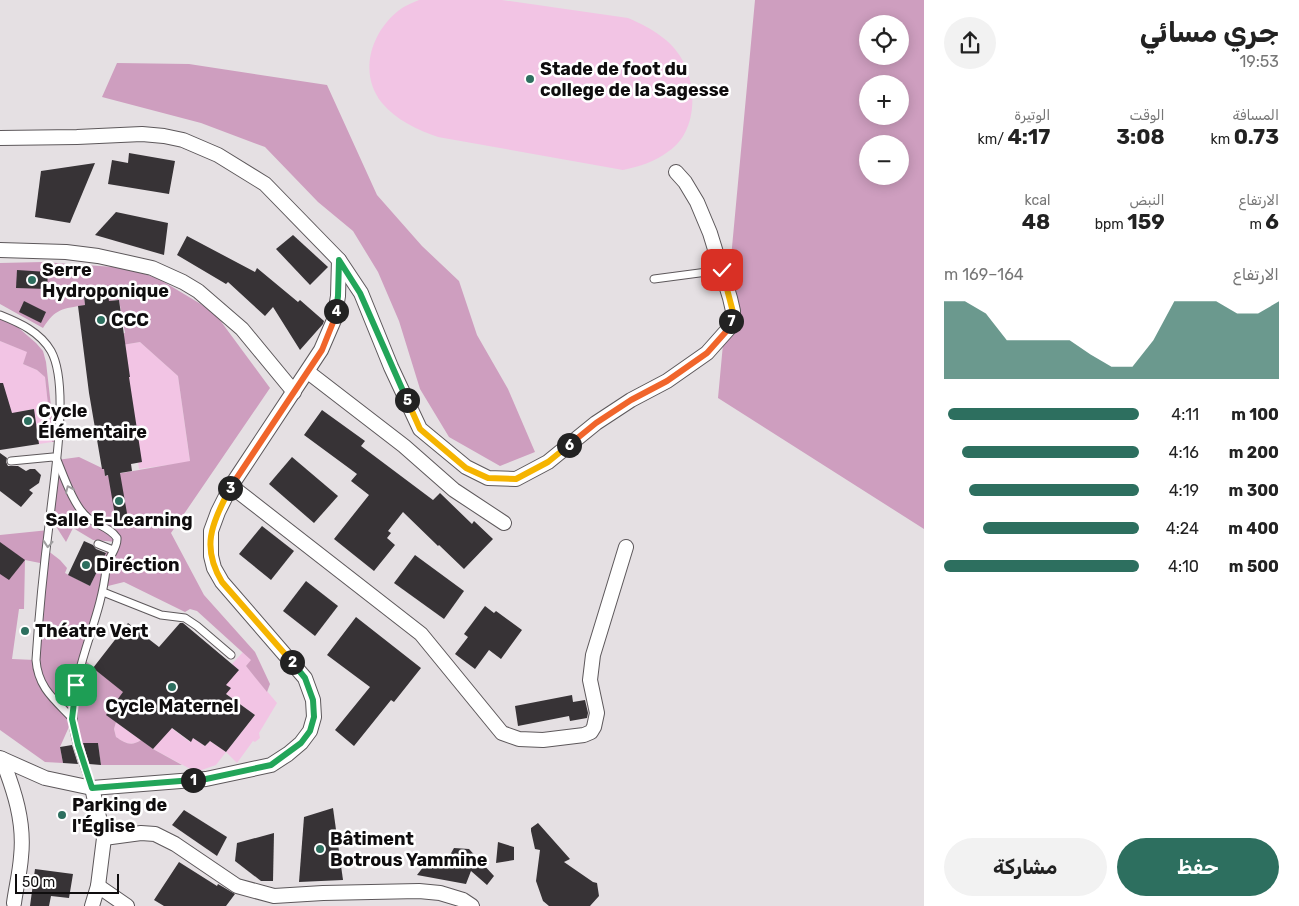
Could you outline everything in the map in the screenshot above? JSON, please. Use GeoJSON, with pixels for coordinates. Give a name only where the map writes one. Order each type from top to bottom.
{"type":"FeatureCollection","features":[{"type":"Feature","properties":{"kind":"street"},"geometry":{"type":"LineString","coordinates":[[0,138],[77,138],[142,134],[184,140],[218,155],[265,184],[339,260],[360,293],[391,367],[420,429],[466,468],[488,478],[516,479],[548,462],[596,423],[631,400],[667,381],[707,353],[731,326],[733,312],[722,270],[697,202],[685,182],[676,172]]}},
{"type":"Feature","properties":{"kind":"street"},"geometry":{"type":"LineString","coordinates":[[0,250],[66,252],[108,258],[152,268],[183,282],[198,291],[242,329],[294,392]]}},
{"type":"Feature","properties":{"kind":"street"},"geometry":{"type":"LineString","coordinates":[[1,758],[45,778],[92,788],[206,779],[271,765],[301,743],[310,731],[314,717],[313,700],[305,678],[222,582],[214,568],[211,556],[211,532],[218,512],[231,486],[322,350],[334,320],[338,296],[339,260]]}},
{"type":"Feature","properties":{"kind":"street"},"geometry":{"type":"LineString","coordinates":[[308,372],[404,446],[454,490],[504,523]]}},
{"type":"Feature","properties":{"kind":"street"},"geometry":{"type":"LineString","coordinates":[[231,486],[421,634],[502,733],[519,739],[543,740],[584,735],[591,732],[594,727],[597,713],[590,680],[593,655],[626,547]]}},
{"type":"Feature","properties":{"kind":"street"},"geometry":{"type":"LineString","coordinates":[[1,758],[20,815],[22,833],[21,856],[14,903]]}},
{"type":"Feature","properties":{"kind":"street"},"geometry":{"type":"LineString","coordinates":[[92,788],[104,838],[98,886],[92,906]]}},
{"type":"Feature","properties":{"kind":"street"},"geometry":{"type":"LineString","coordinates":[[104,838],[141,833],[155,834],[176,844],[237,886],[274,896],[323,892],[419,891],[440,893],[463,900],[472,906]]}},
{"type":"Feature","properties":{"kind":"street"},"geometry":{"type":"LineString","coordinates":[[98,886],[127,906]]}},
{"type":"Feature","properties":{"kind":"lane"},"geometry":{"type":"LineString","coordinates":[[654,279],[722,270]]}},
{"type":"Feature","properties":{"kind":"lane"},"geometry":{"type":"LineString","coordinates":[[0,316],[16,321],[43,339],[52,352],[59,378],[60,401],[57,460],[36,660],[40,682],[72,719]]}},
{"type":"Feature","properties":{"kind":"lane"},"geometry":{"type":"LineString","coordinates":[[11,462],[53,457],[57,460],[73,497],[87,517],[115,534],[117,542],[107,563],[103,592],[84,649],[76,685],[72,719],[92,788]]}},
{"type":"Feature","properties":{"kind":"lane"},"geometry":{"type":"LineString","coordinates":[[98,544],[113,550]]}},
{"type":"Feature","properties":{"kind":"lane"},"geometry":{"type":"LineString","coordinates":[[103,592],[161,615],[185,618],[231,655]]}},
{"type":"Feature","properties":{"kind":"shaded area","name":"Stade de foot du college de la Sagesse"},"geometry":{"type":"Polygon","coordinates":[[[419,0],[502,0],[628,18],[643,25],[657,33],[670,44],[686,67],[692,93],[692,106],[690,120],[685,132],[679,142],[664,155],[647,163],[623,170],[438,137],[415,128],[394,114],[382,103],[375,91],[369,67],[371,54],[381,30],[398,11],[419,0]]]}},
{"type":"Feature","properties":{"kind":"shaded area"},"geometry":{"type":"Polygon","coordinates":[[[755,0],[924,0],[924,529],[718,398],[755,0]]]}},
{"type":"Feature","properties":{"kind":"shaded area"},"geometry":{"type":"Polygon","coordinates":[[[117,63],[189,64],[327,85],[377,195],[422,246],[459,281],[477,335],[508,389],[535,452],[500,466],[449,437],[420,389],[399,321],[378,272],[353,231],[318,202],[265,147],[201,123],[102,97],[117,63]]]}},
{"type":"Feature","properties":{"kind":"shaded area"},"geometry":{"type":"Polygon","coordinates":[[[43,262],[128,268],[159,279],[214,312],[270,388],[171,533],[204,595],[255,652],[270,684],[267,692],[246,666],[251,660],[197,611],[190,609],[185,612],[124,582],[104,587],[82,658],[124,692],[107,715],[116,722],[114,729],[116,737],[128,743],[141,740],[182,765],[101,765],[98,743],[78,745],[72,720],[60,747],[63,763],[45,762],[0,730],[0,535],[49,530],[47,550],[67,568],[65,573],[90,586],[106,552],[112,553],[117,542],[93,540],[73,528],[66,542],[50,517],[57,460],[79,457],[104,469],[105,476],[190,461],[178,376],[140,342],[122,345],[121,334],[125,333],[119,300],[109,301],[108,293],[84,296],[85,305],[60,310],[43,328],[0,304],[0,263],[43,262]],[[25,560],[24,609],[19,609],[12,659],[35,660],[45,564],[25,560]]]}},
{"type":"Feature","properties":{"kind":"shaded area"},"geometry":{"type":"Polygon","coordinates":[[[0,318],[13,323],[43,351],[46,362],[55,442],[52,442],[45,377],[37,370],[23,364],[27,352],[0,341],[0,318]]]}},
{"type":"Feature","properties":{"kind":"shaded area"},"geometry":{"type":"Polygon","coordinates":[[[0,341],[28,352],[23,364],[37,370],[45,377],[52,442],[39,444],[33,409],[19,412],[20,422],[13,423],[0,393],[0,341]]]}},
{"type":"Feature","properties":{"kind":"shaded area"},"geometry":{"type":"Polygon","coordinates":[[[140,342],[178,376],[190,462],[139,469],[122,345],[140,342]]]}},
{"type":"Feature","properties":{"kind":"shaded area"},"geometry":{"type":"Polygon","coordinates":[[[243,652],[252,660],[246,666],[277,703],[259,733],[260,738],[255,742],[253,741],[237,763],[226,752],[255,715],[221,690],[238,670],[232,664],[243,652]]]}},
{"type":"Feature","properties":{"kind":"shaded area"},"geometry":{"type":"Polygon","coordinates":[[[116,722],[141,740],[128,743],[116,737],[114,729],[116,722]]]}},
{"type":"Feature","properties":{"kind":"shaded area"},"geometry":{"type":"Polygon","coordinates":[[[170,727],[190,742],[193,738],[205,746],[210,741],[226,752],[216,765],[196,772],[153,749],[170,727]]]}},
{"type":"Feature","properties":{"kind":"building"},"geometry":{"type":"Polygon","coordinates":[[[129,153],[175,161],[169,194],[108,184],[112,160],[128,163],[129,153]]]}},
{"type":"Feature","properties":{"kind":"building"},"geometry":{"type":"Polygon","coordinates":[[[95,163],[70,223],[35,217],[41,171],[95,163]]]}},
{"type":"Feature","properties":{"kind":"building"},"geometry":{"type":"Polygon","coordinates":[[[116,212],[168,223],[164,255],[95,235],[116,212]]]}},
{"type":"Feature","properties":{"kind":"building"},"geometry":{"type":"Polygon","coordinates":[[[293,235],[328,267],[310,285],[276,249],[293,235]]]}},
{"type":"Feature","properties":{"kind":"building"},"geometry":{"type":"Polygon","coordinates":[[[187,236],[255,272],[257,268],[298,302],[300,300],[324,321],[323,324],[300,350],[273,307],[265,316],[228,282],[226,284],[177,255],[187,236]]]}},
{"type":"Feature","properties":{"kind":"building","name":"Serre Hydroponique"},"geometry":{"type":"Polygon","coordinates":[[[17,270],[48,272],[47,289],[16,288],[17,270]]]}},
{"type":"Feature","properties":{"kind":"building"},"geometry":{"type":"Polygon","coordinates":[[[108,293],[109,301],[119,300],[142,462],[131,464],[132,471],[120,473],[128,519],[116,521],[108,475],[105,476],[104,469],[102,469],[89,393],[78,306],[85,305],[84,296],[108,293]]]}},
{"type":"Feature","properties":{"kind":"building"},"geometry":{"type":"Polygon","coordinates":[[[24,301],[46,312],[41,323],[19,312],[24,301]]]}},
{"type":"Feature","properties":{"kind":"building","name":"Cycle Élémentaire"},"geometry":{"type":"Polygon","coordinates":[[[0,383],[3,383],[12,413],[34,409],[39,444],[0,450],[0,383]]]}},
{"type":"Feature","properties":{"kind":"building"},"geometry":{"type":"Polygon","coordinates":[[[322,410],[365,441],[361,446],[433,500],[440,493],[472,524],[474,521],[493,539],[464,569],[403,512],[388,531],[391,533],[387,538],[395,545],[374,571],[334,539],[369,495],[351,481],[357,474],[304,435],[322,410]]]}},
{"type":"Feature","properties":{"kind":"building"},"geometry":{"type":"Polygon","coordinates":[[[0,453],[7,458],[8,466],[18,466],[26,471],[35,469],[41,475],[39,483],[29,490],[33,493],[21,507],[0,491],[0,453]]]}},
{"type":"Feature","properties":{"kind":"building"},"geometry":{"type":"Polygon","coordinates":[[[292,457],[338,496],[314,523],[269,484],[292,457]]]}},
{"type":"Feature","properties":{"kind":"building"},"geometry":{"type":"Polygon","coordinates":[[[262,526],[294,551],[271,580],[239,554],[262,526]]]}},
{"type":"Feature","properties":{"kind":"building","name":"Diréction"},"geometry":{"type":"Polygon","coordinates":[[[84,541],[106,553],[90,586],[68,575],[84,541]]]}},
{"type":"Feature","properties":{"kind":"building"},"geometry":{"type":"Polygon","coordinates":[[[0,542],[25,560],[9,580],[0,574],[0,542]]]}},
{"type":"Feature","properties":{"kind":"building"},"geometry":{"type":"Polygon","coordinates":[[[415,555],[464,591],[444,619],[394,583],[415,555]]]}},
{"type":"Feature","properties":{"kind":"building"},"geometry":{"type":"Polygon","coordinates":[[[306,581],[338,606],[315,636],[283,611],[306,581]]]}},
{"type":"Feature","properties":{"kind":"building"},"geometry":{"type":"Polygon","coordinates":[[[485,606],[494,613],[496,611],[522,630],[501,659],[489,650],[475,669],[455,654],[468,637],[464,634],[485,606]]]}},
{"type":"Feature","properties":{"kind":"building"},"geometry":{"type":"Polygon","coordinates":[[[356,617],[421,668],[394,702],[391,700],[354,746],[335,730],[370,687],[327,655],[356,617]]]}},
{"type":"Feature","properties":{"kind":"building","name":"Cycle Maternel"},"geometry":{"type":"Polygon","coordinates":[[[128,623],[159,647],[180,623],[183,623],[239,670],[226,685],[231,688],[226,694],[255,715],[226,752],[210,741],[205,746],[193,738],[191,742],[172,728],[153,749],[106,715],[123,692],[93,668],[128,623]]]}},
{"type":"Feature","properties":{"kind":"building"},"geometry":{"type":"Polygon","coordinates":[[[572,695],[573,702],[585,700],[588,713],[587,718],[570,721],[569,716],[518,726],[515,706],[572,695]]]}},
{"type":"Feature","properties":{"kind":"building"},"geometry":{"type":"Polygon","coordinates":[[[83,743],[98,743],[101,765],[89,764],[83,743]]]}},
{"type":"Feature","properties":{"kind":"building"},"geometry":{"type":"Polygon","coordinates":[[[72,745],[78,764],[63,763],[60,747],[72,745]]]}},
{"type":"Feature","properties":{"kind":"building","name":"Bâtiment Botrous Yammine"},"geometry":{"type":"Polygon","coordinates":[[[333,808],[343,880],[299,882],[304,817],[333,808]]]}},
{"type":"Feature","properties":{"kind":"building"},"geometry":{"type":"Polygon","coordinates":[[[184,810],[227,837],[217,856],[172,825],[184,810]]]}},
{"type":"Feature","properties":{"kind":"building"},"geometry":{"type":"Polygon","coordinates":[[[538,823],[570,859],[564,862],[597,883],[599,896],[590,906],[549,906],[543,901],[536,881],[540,850],[535,849],[531,831],[531,828],[538,823]]]}},
{"type":"Feature","properties":{"kind":"building"},"geometry":{"type":"Polygon","coordinates":[[[274,833],[273,881],[261,881],[235,861],[237,843],[274,833]]]}},
{"type":"Feature","properties":{"kind":"building"},"geometry":{"type":"Polygon","coordinates":[[[498,842],[514,847],[514,860],[496,863],[498,842]]]}},
{"type":"Feature","properties":{"kind":"building"},"geometry":{"type":"Polygon","coordinates":[[[454,848],[469,849],[494,876],[487,885],[471,871],[466,884],[417,875],[424,866],[434,864],[439,855],[450,855],[454,848]]]}},
{"type":"Feature","properties":{"kind":"building"},"geometry":{"type":"Polygon","coordinates":[[[179,862],[217,886],[218,884],[235,894],[226,906],[164,906],[154,900],[179,862]]]}},
{"type":"Feature","properties":{"kind":"building"},"geometry":{"type":"Polygon","coordinates":[[[35,869],[73,874],[69,898],[51,896],[49,906],[30,906],[35,869]]]}},
{"type":"Feature","properties":{"kind":"place","name":"Stade de foot du college de la Sagesse"},"geometry":{"type":"Point","coordinates":[530,79]}},
{"type":"Feature","properties":{"kind":"place","name":"Serre Hydroponique"},"geometry":{"type":"Point","coordinates":[32,280]}},
{"type":"Feature","properties":{"kind":"place","name":"CCC"},"geometry":{"type":"Point","coordinates":[101,320]}},
{"type":"Feature","properties":{"kind":"place","name":"Cycle Élémentaire"},"geometry":{"type":"Point","coordinates":[28,421]}},
{"type":"Feature","properties":{"kind":"place","name":"Salle E-Learning"},"geometry":{"type":"Point","coordinates":[119,501]}},
{"type":"Feature","properties":{"kind":"place","name":"Diréction"},"geometry":{"type":"Point","coordinates":[86,565]}},
{"type":"Feature","properties":{"kind":"place","name":"Théatre Vert"},"geometry":{"type":"Point","coordinates":[25,631]}},
{"type":"Feature","properties":{"kind":"place","name":"Cycle Maternel"},"geometry":{"type":"Point","coordinates":[172,687]}},
{"type":"Feature","properties":{"kind":"place","name":"Parking de l'Église"},"geometry":{"type":"Point","coordinates":[62,815]}},
{"type":"Feature","properties":{"kind":"place","name":"Bâtiment Botrous Yammine"},"geometry":{"type":"Point","coordinates":[320,849]}},
{"type":"Feature","properties":{"kind":"route"},"geometry":{"type":"LineString","coordinates":[[76,685],[72,719],[92,788],[206,779],[271,765],[301,743],[310,731],[314,717],[313,700],[305,678],[222,582],[214,568],[211,556],[211,532],[218,512],[231,486],[322,350],[334,320],[338,296],[339,260],[360,293],[391,367],[420,429],[466,468],[488,478],[516,479],[548,462],[596,423],[631,400],[667,381],[707,353],[718,342],[731,326],[733,312],[722,270]]}}]}
